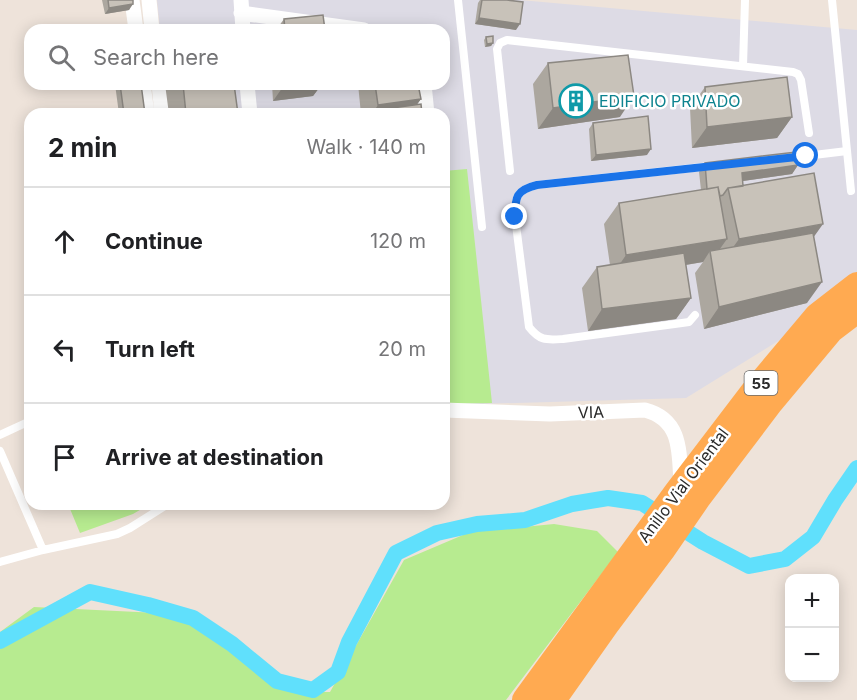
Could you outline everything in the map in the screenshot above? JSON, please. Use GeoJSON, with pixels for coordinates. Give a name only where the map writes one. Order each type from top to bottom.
{"type":"FeatureCollection","features":[{"type":"Feature","properties":{"kind":"highway","name":"Anillo Vial Oriental"},"geometry":{"type":"LineString","coordinates":[[553,700],[686,492],[754,391],[817,316],[857,285]]}},
{"type":"Feature","properties":{"kind":"highway","name":"Anillo Vial Oriental"},"geometry":{"type":"LineString","coordinates":[[686,492],[770,403],[831,330],[857,310]]}},
{"type":"Feature","properties":{"kind":"highway","name":"Anillo Vial Oriental"},"geometry":{"type":"LineString","coordinates":[[525,700],[655,541]]}},
{"type":"Feature","properties":{"kind":"street"},"geometry":{"type":"LineString","coordinates":[[132,0],[135,24]]}},
{"type":"Feature","properties":{"kind":"street"},"geometry":{"type":"LineString","coordinates":[[149,0],[151,24]]}},
{"type":"Feature","properties":{"kind":"street"},"geometry":{"type":"LineString","coordinates":[[242,24],[241,6],[333,24]]}},
{"type":"Feature","properties":{"kind":"street"},"geometry":{"type":"LineString","coordinates":[[144,90],[146,108]]}},
{"type":"Feature","properties":{"kind":"street"},"geometry":{"type":"LineString","coordinates":[[160,90],[161,108]]}},
{"type":"Feature","properties":{"kind":"street"},"geometry":{"type":"LineString","coordinates":[[248,90],[249,108]]}},
{"type":"Feature","properties":{"kind":"street"},"geometry":{"type":"LineString","coordinates":[[425,90],[427,108]]}},
{"type":"Feature","properties":{"kind":"street","name":"VIA"},"geometry":{"type":"LineString","coordinates":[[450,410],[550,414],[645,410],[654,412],[671,427],[677,440],[686,492]]}},
{"type":"Feature","properties":{"kind":"lane"},"geometry":{"type":"LineString","coordinates":[[458,0],[482,227]]}},
{"type":"Feature","properties":{"kind":"lane"},"geometry":{"type":"LineString","coordinates":[[743,66],[745,0]]}},
{"type":"Feature","properties":{"kind":"lane"},"geometry":{"type":"LineString","coordinates":[[832,0],[851,191]]}},
{"type":"Feature","properties":{"kind":"lane"},"geometry":{"type":"LineString","coordinates":[[510,171],[498,49],[500,43],[507,40],[793,72],[798,74],[801,80],[809,133]]}},
{"type":"Feature","properties":{"kind":"lane"},"geometry":{"type":"LineString","coordinates":[[782,159],[847,151]]}},
{"type":"Feature","properties":{"kind":"lane"},"geometry":{"type":"LineString","coordinates":[[695,315],[688,322],[670,325],[563,339],[549,340],[537,336],[529,327],[515,201],[519,193],[537,185],[724,165]]}},
{"type":"Feature","properties":{"kind":"lane"},"geometry":{"type":"LineString","coordinates":[[0,435],[24,424]]}},
{"type":"Feature","properties":{"kind":"lane"},"geometry":{"type":"LineString","coordinates":[[0,451],[24,506]]}},
{"type":"Feature","properties":{"kind":"lane"},"geometry":{"type":"LineString","coordinates":[[26,510],[43,550]]}},
{"type":"Feature","properties":{"kind":"lane"},"geometry":{"type":"LineString","coordinates":[[0,562],[117,534],[158,510]]}},
{"type":"Feature","properties":{"kind":"shaded area"},"geometry":{"type":"Polygon","coordinates":[[[157,0],[520,0],[857,30],[857,292],[686,398],[450,405],[450,108],[167,108],[166,90],[450,90],[450,24],[159,24],[157,0]]]}},
{"type":"Feature","properties":{"kind":"green space"},"geometry":{"type":"Polygon","coordinates":[[[467,169],[492,403],[450,404],[450,170],[467,169]]]}},
{"type":"Feature","properties":{"kind":"green space"},"geometry":{"type":"Polygon","coordinates":[[[70,510],[140,510],[133,514],[80,533],[70,510]]]}},
{"type":"Feature","properties":{"kind":"green space"},"geometry":{"type":"Polygon","coordinates":[[[554,524],[597,531],[618,552],[506,700],[0,700],[0,632],[34,607],[179,614],[290,692],[330,692],[404,560],[470,532],[554,524]]]}},
{"type":"Feature","properties":{"kind":"building"},"geometry":{"type":"Polygon","coordinates":[[[108,0],[133,0],[133,4],[109,8],[108,0]]]}},
{"type":"Feature","properties":{"kind":"building"},"geometry":{"type":"Polygon","coordinates":[[[482,0],[523,2],[520,24],[479,18],[482,0]]]}},
{"type":"Feature","properties":{"kind":"building"},"geometry":{"type":"Polygon","coordinates":[[[323,15],[324,24],[284,24],[284,19],[323,15]]]}},
{"type":"Feature","properties":{"kind":"building"},"geometry":{"type":"Polygon","coordinates":[[[493,36],[493,43],[487,44],[486,37],[493,36]]]}},
{"type":"Feature","properties":{"kind":"building"},"geometry":{"type":"Polygon","coordinates":[[[628,55],[634,96],[553,108],[548,63],[628,55]]]}},
{"type":"Feature","properties":{"kind":"building"},"geometry":{"type":"Polygon","coordinates":[[[787,77],[792,117],[707,127],[705,87],[787,77]]]}},
{"type":"Feature","properties":{"kind":"building"},"geometry":{"type":"Polygon","coordinates":[[[121,90],[142,90],[144,108],[123,108],[121,90]]]}},
{"type":"Feature","properties":{"kind":"building"},"geometry":{"type":"Polygon","coordinates":[[[184,90],[235,90],[237,108],[185,108],[184,90]]]}},
{"type":"Feature","properties":{"kind":"building"},"geometry":{"type":"Polygon","coordinates":[[[376,90],[419,90],[421,99],[378,105],[376,90]]]}},
{"type":"Feature","properties":{"kind":"building"},"geometry":{"type":"Polygon","coordinates":[[[421,104],[421,108],[392,108],[421,104]]]}},
{"type":"Feature","properties":{"kind":"building"},"geometry":{"type":"Polygon","coordinates":[[[648,116],[651,149],[596,155],[593,123],[648,116]]]}},
{"type":"Feature","properties":{"kind":"building"},"geometry":{"type":"Polygon","coordinates":[[[796,152],[798,165],[742,173],[743,186],[728,188],[720,196],[718,187],[707,189],[705,163],[796,152]]]}},
{"type":"Feature","properties":{"kind":"building"},"geometry":{"type":"Polygon","coordinates":[[[814,173],[823,224],[739,239],[728,188],[814,173]]]}},
{"type":"Feature","properties":{"kind":"building"},"geometry":{"type":"Polygon","coordinates":[[[718,187],[727,239],[626,255],[619,203],[718,187]]]}},
{"type":"Feature","properties":{"kind":"building"},"geometry":{"type":"Polygon","coordinates":[[[813,233],[822,282],[719,307],[710,251],[813,233]]]}},
{"type":"Feature","properties":{"kind":"building"},"geometry":{"type":"Polygon","coordinates":[[[684,253],[691,298],[602,309],[597,267],[684,253]]]}},
{"type":"Feature","properties":{"kind":"waterway"},"geometry":{"type":"LineString","coordinates":[[0,641],[90,592],[193,618],[232,644],[277,681],[313,690],[338,672],[349,642],[396,553],[437,533],[477,524],[525,520],[572,504],[608,498],[642,503],[703,542],[749,566],[785,559],[813,537],[857,468]]}},
{"type":"Feature","properties":{"kind":"place","name":"EDIFICIO PRIVADO"},"geometry":{"type":"Point","coordinates":[576,101]}},
{"type":"Feature","properties":{"kind":"route"},"geometry":{"type":"LineString","coordinates":[[515,217],[515,201],[519,193],[537,185],[806,156]]}}]}
